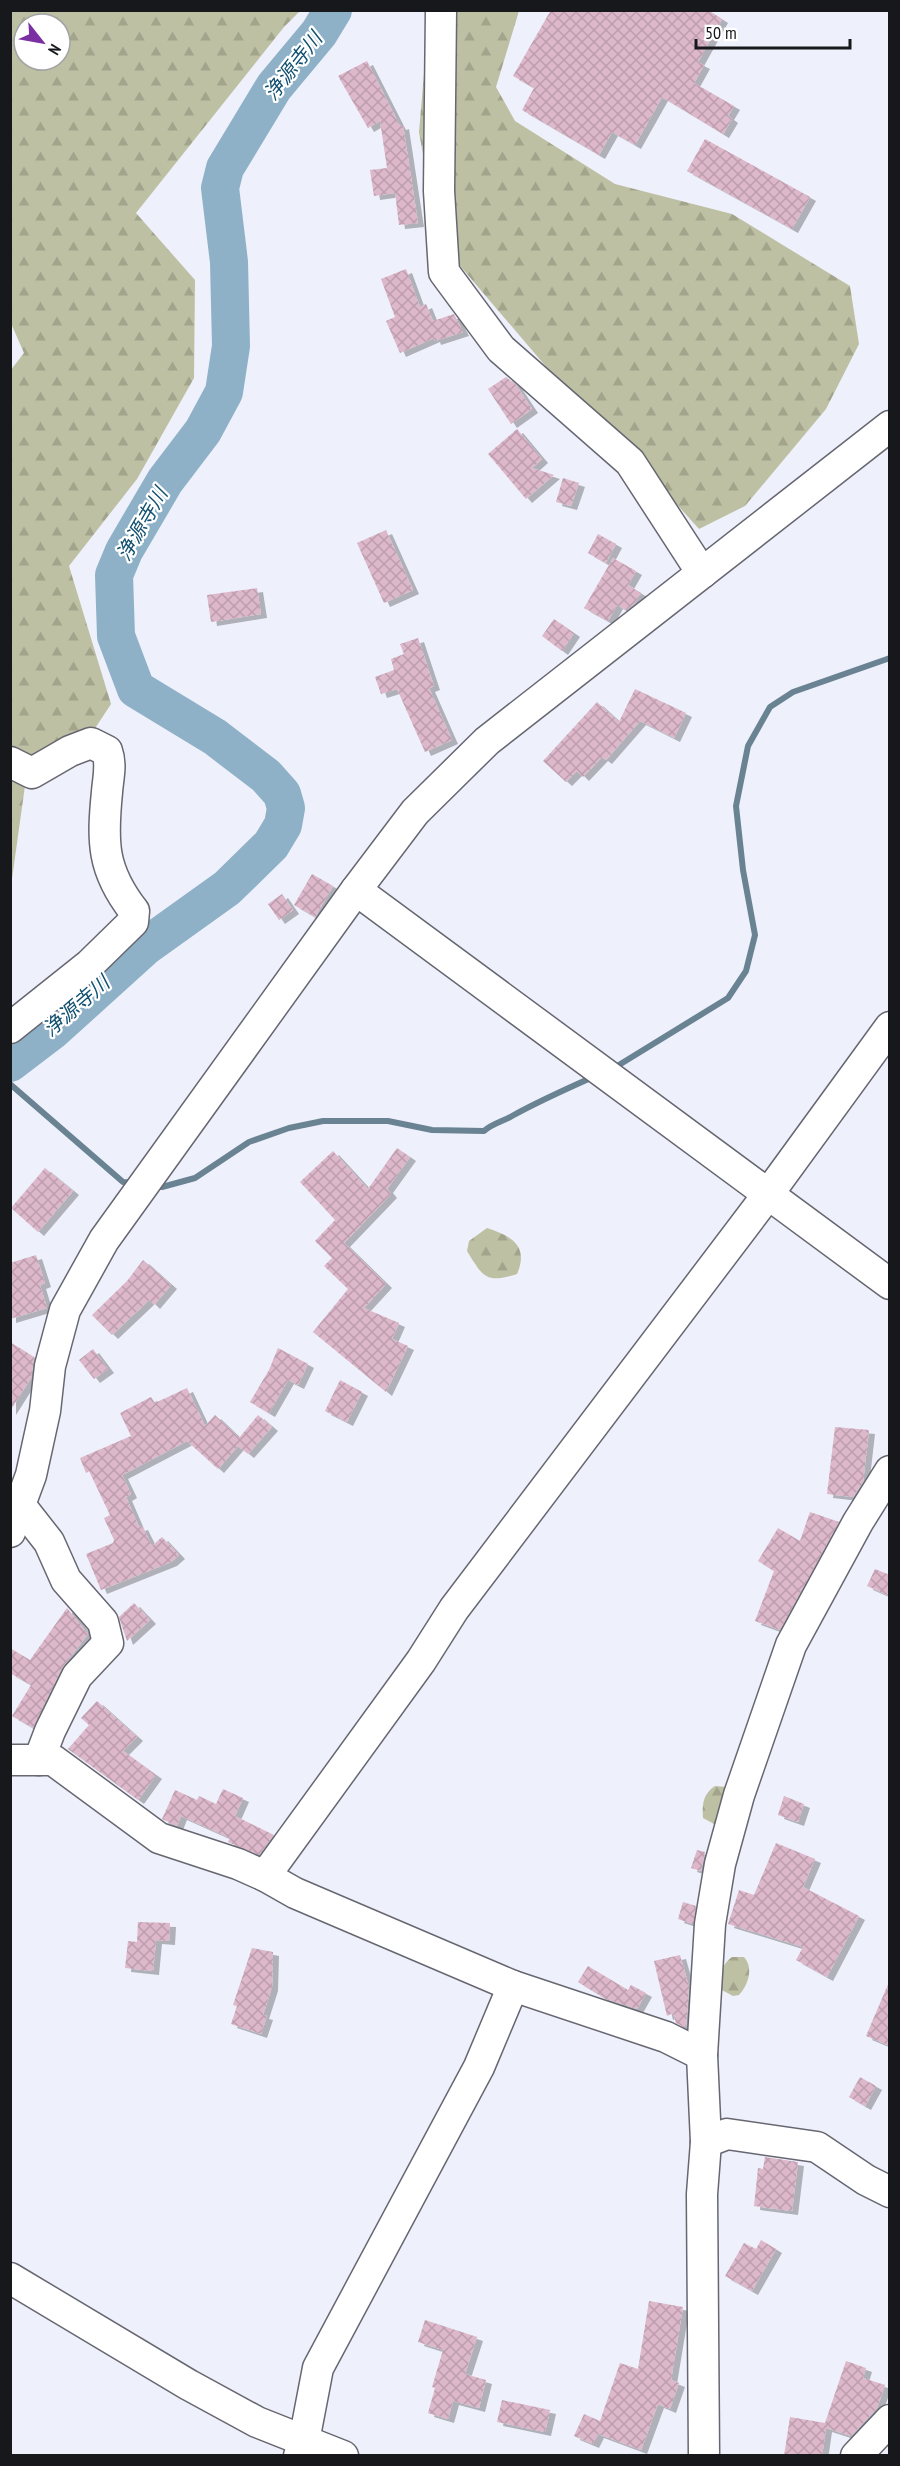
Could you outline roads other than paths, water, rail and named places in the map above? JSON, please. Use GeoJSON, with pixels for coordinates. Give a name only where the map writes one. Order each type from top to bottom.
{"type":"FeatureCollection","features":[{"type":"Feature","properties":{"kind":"street"},"geometry":{"type":"LineString","coordinates":[[441,10],[439,191],[444,272],[501,349],[630,462],[702,573]]}},
{"type":"Feature","properties":{"kind":"street"},"geometry":{"type":"LineString","coordinates":[[25,1760],[50,1731],[78,1676],[108,1643],[103,1622],[66,1580],[49,1542],[15,1519],[31,1475],[45,1411],[50,1366],[65,1310],[104,1240],[356,890],[415,812],[487,741],[890,426]]}},
{"type":"Feature","properties":{"kind":"street"},"geometry":{"type":"LineString","coordinates":[[10,762],[32,773],[70,751],[91,743],[107,751],[111,762],[104,822],[104,846],[118,890],[134,911],[133,922],[89,965],[10,1028]]}},
{"type":"Feature","properties":{"kind":"street"},"geometry":{"type":"LineString","coordinates":[[356,890],[890,1284]]}},
{"type":"Feature","properties":{"kind":"street"},"geometry":{"type":"LineString","coordinates":[[265,1875],[421,1662],[454,1609],[769,1193],[890,1027]]}},
{"type":"Feature","properties":{"kind":"street"},"geometry":{"type":"LineString","coordinates":[[704,2456],[702,2194],[706,2142],[702,2055],[710,1924],[720,1864],[739,1795],[791,1645],[858,1522],[890,1471]]}},
{"type":"Feature","properties":{"kind":"street"},"geometry":{"type":"LineString","coordinates":[[25,1760],[53,1760],[159,1838],[265,1875],[295,1893],[513,1986],[666,2037],[702,2055]]}},
{"type":"Feature","properties":{"kind":"street"},"geometry":{"type":"LineString","coordinates":[[302,2448],[318,2368],[479,2067],[513,1986]]}},
{"type":"Feature","properties":{"kind":"street"},"geometry":{"type":"LineString","coordinates":[[706,2142],[727,2134],[817,2147],[866,2180],[890,2192]]}},
{"type":"Feature","properties":{"kind":"street"},"geometry":{"type":"LineString","coordinates":[[10,2278],[189,2385],[302,2448],[343,2456]]}},
{"type":"Feature","properties":{"kind":"street"},"geometry":{"type":"LineString","coordinates":[[856,2456],[890,2420]]}},
{"type":"Feature","properties":{"kind":"waterway","name":"浄源寺川"},"geometry":{"type":"LineString","coordinates":[[10,1063],[52,1031],[146,946],[227,888],[271,845],[283,825],[286,808],[282,794],[266,776],[215,737],[136,689],[116,636],[114,575],[124,551],[165,481],[203,431],[224,392],[231,346],[229,262],[220,188],[225,168],[274,87],[319,33],[333,10]]}},
{"type":"Feature","properties":{"kind":"waterway"},"geometry":{"type":"LineString","coordinates":[[614,1068],[728,998],[746,971],[755,935],[743,870],[736,806],[748,746],[770,707],[793,692],[890,658]]}},
{"type":"Feature","properties":{"kind":"waterway"},"geometry":{"type":"LineString","coordinates":[[154,1186],[162,1187],[195,1178],[249,1142],[289,1128],[323,1121],[388,1121],[432,1130],[484,1131],[542,1100],[593,1077]]}},
{"type":"Feature","properties":{"kind":"waterway"},"geometry":{"type":"LineString","coordinates":[[10,1084],[123,1182],[135,1183]]}}]}
